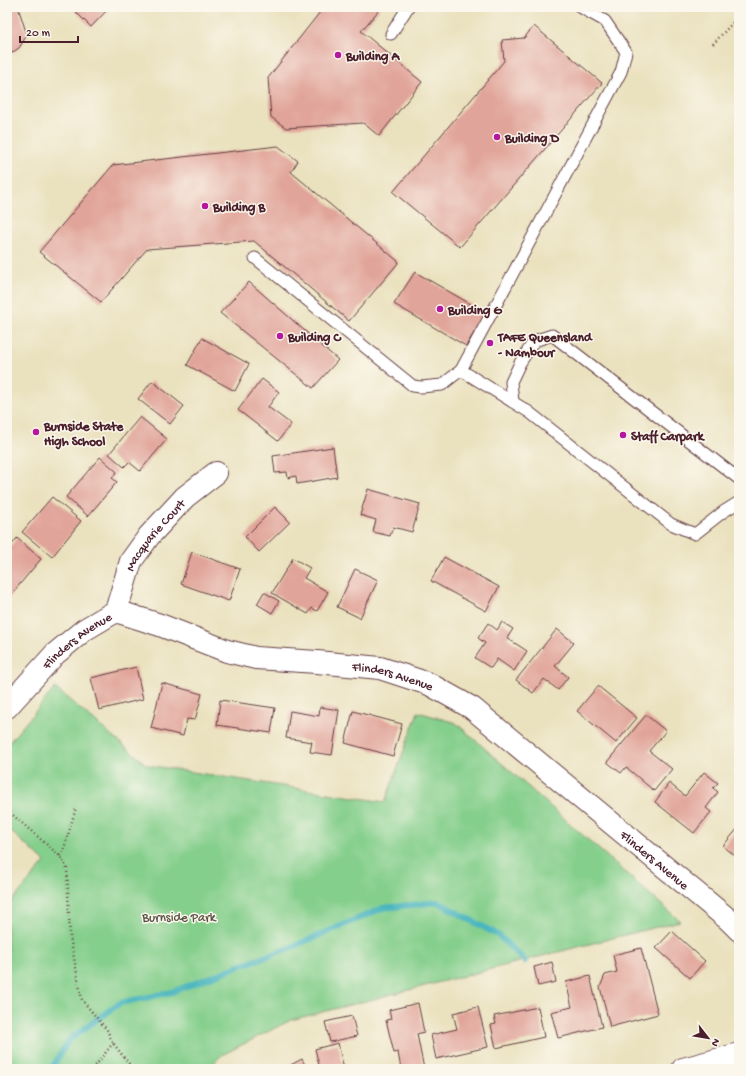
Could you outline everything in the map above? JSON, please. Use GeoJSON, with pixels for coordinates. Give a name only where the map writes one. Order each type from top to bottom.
{"type":"FeatureCollection","features":[{"type":"Feature","properties":{"kind":"street","name":"Macquarie Court"},"geometry":{"type":"LineString","coordinates":[[116,611],[131,561],[149,536],[185,497],[216,473]]}},
{"type":"Feature","properties":{"kind":"street","name":"Flinders Avenue"},"geometry":{"type":"LineString","coordinates":[[7,707],[55,654],[84,630],[116,611],[160,625],[227,651],[256,658],[380,668],[429,684],[472,708],[729,920],[739,930]]}},
{"type":"Feature","properties":{"kind":"street"},"geometry":{"type":"LineString","coordinates":[[683,1069],[739,1054]]}},
{"type":"Feature","properties":{"kind":"lane"},"geometry":{"type":"LineString","coordinates":[[391,34],[408,7]]}},
{"type":"Feature","properties":{"kind":"lane"},"geometry":{"type":"LineString","coordinates":[[255,258],[413,386],[421,387],[442,385],[461,370],[621,72],[626,52],[605,21],[580,7]]}},
{"type":"Feature","properties":{"kind":"lane"},"geometry":{"type":"LineString","coordinates":[[513,402],[511,382],[520,363],[534,341],[552,335],[739,479]]}},
{"type":"Feature","properties":{"kind":"lane"},"geometry":{"type":"LineString","coordinates":[[461,370],[529,412],[672,524],[695,534],[723,512],[739,502]]}},
{"type":"Feature","properties":{"kind":"path"},"geometry":{"type":"LineString","coordinates":[[713,44],[739,16]]}},
{"type":"Feature","properties":{"kind":"path"},"geometry":{"type":"LineString","coordinates":[[60,856],[63,852],[76,808]]}},
{"type":"Feature","properties":{"kind":"path"},"geometry":{"type":"LineString","coordinates":[[7,810],[60,856],[67,868],[70,937],[82,1000],[107,1030],[112,1043],[133,1069]]}},
{"type":"Feature","properties":{"kind":"path"},"geometry":{"type":"LineString","coordinates":[[93,1069],[112,1043]]}},
{"type":"Feature","properties":{"kind":"green space","name":"Burnside Park"},"geometry":{"type":"Polygon","coordinates":[[[55,688],[147,765],[385,802],[418,712],[456,723],[680,921],[291,1020],[222,1055],[208,1069],[7,1069],[7,907],[45,862],[7,828],[7,745],[55,688]]]}},
{"type":"Feature","properties":{"kind":"building"},"geometry":{"type":"Polygon","coordinates":[[[7,7],[18,7],[27,35],[19,48],[7,56],[7,7]]]}},
{"type":"Feature","properties":{"kind":"building"},"geometry":{"type":"Polygon","coordinates":[[[71,7],[110,7],[91,27],[71,7]]]}},
{"type":"Feature","properties":{"kind":"building","name":"Building A"},"geometry":{"type":"Polygon","coordinates":[[[324,7],[377,7],[380,9],[361,31],[422,82],[379,136],[363,123],[286,128],[271,117],[268,78],[324,7]]]}},
{"type":"Feature","properties":{"kind":"building","name":"Building D"},"geometry":{"type":"Polygon","coordinates":[[[534,26],[602,83],[460,247],[393,192],[504,61],[502,40],[524,38],[534,26]]]}},
{"type":"Feature","properties":{"kind":"building","name":"Building B"},"geometry":{"type":"Polygon","coordinates":[[[278,146],[298,161],[291,172],[399,262],[349,321],[254,241],[147,249],[101,302],[39,252],[113,165],[278,146]]]}},
{"type":"Feature","properties":{"kind":"building","name":"Building G"},"geometry":{"type":"Polygon","coordinates":[[[415,272],[486,313],[466,346],[394,304],[415,272]]]}},
{"type":"Feature","properties":{"kind":"building","name":"Building C"},"geometry":{"type":"Polygon","coordinates":[[[249,282],[338,360],[313,388],[220,313],[249,282]]]}},
{"type":"Feature","properties":{"kind":"building"},"geometry":{"type":"Polygon","coordinates":[[[202,338],[249,364],[235,391],[187,365],[202,338]]]}},
{"type":"Feature","properties":{"kind":"building"},"geometry":{"type":"Polygon","coordinates":[[[262,379],[279,392],[268,407],[291,424],[278,441],[238,410],[262,379]]]}},
{"type":"Feature","properties":{"kind":"building"},"geometry":{"type":"Polygon","coordinates":[[[152,381],[184,406],[170,424],[138,399],[152,381]]]}},
{"type":"Feature","properties":{"kind":"building"},"geometry":{"type":"Polygon","coordinates":[[[140,417],[167,439],[140,471],[129,462],[124,467],[109,454],[140,417]]]}},
{"type":"Feature","properties":{"kind":"building"},"geometry":{"type":"Polygon","coordinates":[[[333,447],[337,477],[297,484],[296,476],[288,478],[287,472],[275,473],[273,456],[333,447]]]}},
{"type":"Feature","properties":{"kind":"building"},"geometry":{"type":"Polygon","coordinates":[[[100,457],[117,472],[112,478],[117,482],[88,516],[66,497],[100,457]]]}},
{"type":"Feature","properties":{"kind":"building"},"geometry":{"type":"Polygon","coordinates":[[[368,489],[420,504],[412,532],[393,527],[390,536],[373,532],[376,520],[360,515],[368,489]]]}},
{"type":"Feature","properties":{"kind":"building"},"geometry":{"type":"Polygon","coordinates":[[[52,497],[81,521],[52,557],[22,532],[52,497]]]}},
{"type":"Feature","properties":{"kind":"building"},"geometry":{"type":"Polygon","coordinates":[[[275,507],[290,522],[259,552],[245,537],[275,507]]]}},
{"type":"Feature","properties":{"kind":"building"},"geometry":{"type":"Polygon","coordinates":[[[17,538],[41,559],[9,597],[7,595],[7,551],[17,538]]]}},
{"type":"Feature","properties":{"kind":"building"},"geometry":{"type":"Polygon","coordinates":[[[192,552],[240,569],[229,601],[181,584],[192,552]]]}},
{"type":"Feature","properties":{"kind":"building"},"geometry":{"type":"Polygon","coordinates":[[[444,557],[499,587],[486,611],[431,581],[444,557]]]}},
{"type":"Feature","properties":{"kind":"building"},"geometry":{"type":"Polygon","coordinates":[[[293,558],[310,568],[304,578],[328,592],[317,611],[312,608],[308,614],[272,593],[293,558]]]}},
{"type":"Feature","properties":{"kind":"building"},"geometry":{"type":"Polygon","coordinates":[[[355,569],[378,580],[360,618],[337,607],[355,569]]]}},
{"type":"Feature","properties":{"kind":"building"},"geometry":{"type":"Polygon","coordinates":[[[264,592],[279,601],[272,613],[257,604],[264,592]]]}},
{"type":"Feature","properties":{"kind":"building"},"geometry":{"type":"Polygon","coordinates":[[[502,622],[513,629],[507,638],[527,651],[514,671],[497,659],[491,668],[475,658],[485,643],[478,638],[488,623],[497,630],[502,622]]]}},
{"type":"Feature","properties":{"kind":"building"},"geometry":{"type":"Polygon","coordinates":[[[557,629],[574,643],[555,666],[568,677],[558,690],[544,679],[533,693],[516,680],[557,629]]]}},
{"type":"Feature","properties":{"kind":"building"},"geometry":{"type":"Polygon","coordinates":[[[136,667],[143,699],[99,710],[91,678],[136,667]]]}},
{"type":"Feature","properties":{"kind":"building"},"geometry":{"type":"Polygon","coordinates":[[[162,683],[202,694],[195,720],[187,719],[183,736],[151,728],[162,683]]]}},
{"type":"Feature","properties":{"kind":"building"},"geometry":{"type":"Polygon","coordinates":[[[598,686],[637,718],[616,743],[577,711],[598,686]]]}},
{"type":"Feature","properties":{"kind":"building"},"geometry":{"type":"Polygon","coordinates":[[[220,700],[275,708],[271,733],[217,725],[220,700]]]}},
{"type":"Feature","properties":{"kind":"building"},"geometry":{"type":"Polygon","coordinates":[[[320,707],[339,710],[332,755],[310,752],[312,742],[286,738],[290,711],[319,716],[320,707]]]}},
{"type":"Feature","properties":{"kind":"building"},"geometry":{"type":"Polygon","coordinates":[[[353,711],[402,724],[393,756],[345,743],[353,711]]]}},
{"type":"Feature","properties":{"kind":"building"},"geometry":{"type":"Polygon","coordinates":[[[646,715],[666,731],[649,751],[672,769],[654,791],[626,767],[621,773],[607,762],[646,715]]]}},
{"type":"Feature","properties":{"kind":"building"},"geometry":{"type":"Polygon","coordinates":[[[704,772],[718,783],[713,788],[718,792],[706,808],[711,812],[694,833],[655,802],[669,783],[685,796],[704,772]]]}},
{"type":"Feature","properties":{"kind":"building"},"geometry":{"type":"Polygon","coordinates":[[[739,827],[739,859],[723,846],[739,827]]]}},
{"type":"Feature","properties":{"kind":"building"},"geometry":{"type":"Polygon","coordinates":[[[672,931],[705,961],[690,978],[656,948],[672,931]]]}},
{"type":"Feature","properties":{"kind":"building"},"geometry":{"type":"Polygon","coordinates":[[[641,948],[658,1014],[610,1027],[600,987],[605,975],[617,972],[613,955],[641,948]]]}},
{"type":"Feature","properties":{"kind":"building"},"geometry":{"type":"Polygon","coordinates":[[[552,962],[556,982],[538,986],[534,967],[552,962]]]}},
{"type":"Feature","properties":{"kind":"building"},"geometry":{"type":"Polygon","coordinates":[[[590,976],[602,1027],[558,1038],[551,1012],[572,1007],[566,982],[590,976]]]}},
{"type":"Feature","properties":{"kind":"building"},"geometry":{"type":"Polygon","coordinates":[[[418,1003],[424,1032],[417,1034],[424,1069],[401,1069],[398,1052],[394,1053],[386,1020],[391,1019],[389,1010],[418,1003]]]}},
{"type":"Feature","properties":{"kind":"building"},"geometry":{"type":"Polygon","coordinates":[[[478,1007],[488,1047],[436,1059],[431,1035],[457,1029],[453,1013],[478,1007]]]}},
{"type":"Feature","properties":{"kind":"building"},"geometry":{"type":"Polygon","coordinates":[[[538,1007],[544,1037],[496,1048],[491,1025],[496,1024],[494,1016],[538,1007]]]}},
{"type":"Feature","properties":{"kind":"building"},"geometry":{"type":"Polygon","coordinates":[[[352,1016],[357,1036],[330,1042],[325,1022],[352,1016]]]}},
{"type":"Feature","properties":{"kind":"building"},"geometry":{"type":"Polygon","coordinates":[[[338,1043],[344,1069],[320,1069],[315,1049],[338,1043]]]}},
{"type":"Feature","properties":{"kind":"building"},"geometry":{"type":"Polygon","coordinates":[[[302,1059],[307,1069],[283,1069],[302,1059]]]}},
{"type":"Feature","properties":{"kind":"waterway"},"geometry":{"type":"LineString","coordinates":[[51,1069],[70,1039],[120,1003],[172,992],[287,949],[383,908],[438,902],[498,935],[525,961]]}},
{"type":"Feature","properties":{"kind":"place","name":"Building A"},"geometry":{"type":"Point","coordinates":[338,55]}},
{"type":"Feature","properties":{"kind":"place","name":"Building D"},"geometry":{"type":"Point","coordinates":[497,137]}},
{"type":"Feature","properties":{"kind":"place","name":"Building B"},"geometry":{"type":"Point","coordinates":[205,206]}},
{"type":"Feature","properties":{"kind":"place","name":"Building G"},"geometry":{"type":"Point","coordinates":[440,309]}},
{"type":"Feature","properties":{"kind":"place","name":"Building C"},"geometry":{"type":"Point","coordinates":[280,336]}},
{"type":"Feature","properties":{"kind":"place","name":"TAFE Queensland - Nambour"},"geometry":{"type":"Point","coordinates":[490,343]}},
{"type":"Feature","properties":{"kind":"place","name":"Burnside State High School"},"geometry":{"type":"Point","coordinates":[36,432]}},
{"type":"Feature","properties":{"kind":"place","name":"Staff Carpark"},"geometry":{"type":"Point","coordinates":[623,435]}}]}
